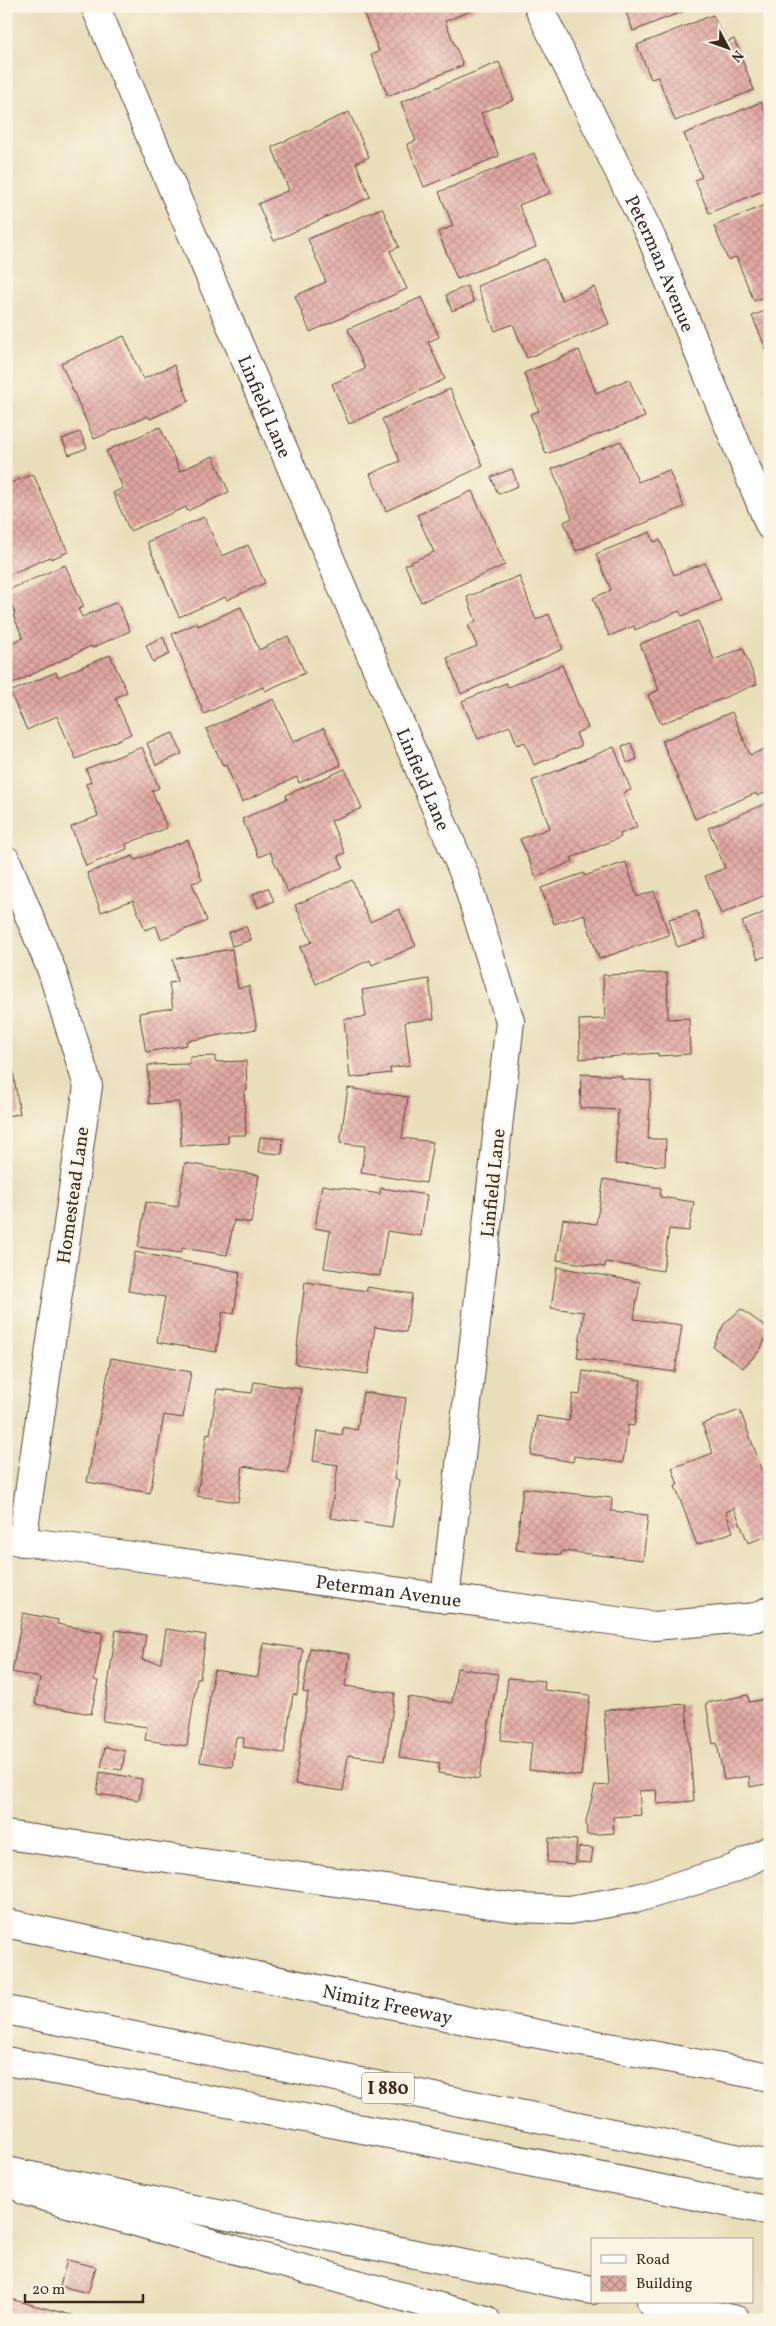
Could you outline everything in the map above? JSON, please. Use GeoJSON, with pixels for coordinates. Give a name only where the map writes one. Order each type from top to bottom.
{"type":"FeatureCollection","features":[{"type":"Feature","properties":{"kind":"main road","name":"Linfield Lane"},"geometry":{"type":"LineString","coordinates":[[95,6],[465,876],[510,1022],[445,1599]]}},
{"type":"Feature","properties":{"kind":"main road","name":"Peterman Avenue"},"geometry":{"type":"LineString","coordinates":[[538,6],[652,239],[770,526]]}},
{"type":"Feature","properties":{"kind":"main road","name":"Homestead Lane"},"geometry":{"type":"LineString","coordinates":[[6,860],[52,971],[88,1086],[14,1540]]}},
{"type":"Feature","properties":{"kind":"main road","name":"Peterman Avenue"},"geometry":{"type":"LineString","coordinates":[[14,1540],[654,1626],[756,1617],[770,1610]]}},
{"type":"Feature","properties":{"kind":"main road"},"geometry":{"type":"LineString","coordinates":[[6,1835],[518,1908],[569,1910],[638,1898],[676,1887],[733,1869],[770,1850]]}},
{"type":"Feature","properties":{"kind":"main road","name":"Nimitz Freeway"},"geometry":{"type":"LineString","coordinates":[[6,1923],[474,2022],[770,2078]]}},
{"type":"Feature","properties":{"kind":"main road","name":"I 880"},"geometry":{"type":"LineString","coordinates":[[6,2010],[770,2165]]}},
{"type":"Feature","properties":{"kind":"main road","name":"I 880"},"geometry":{"type":"LineString","coordinates":[[6,2060],[442,2144],[770,2211]]}},
{"type":"Feature","properties":{"kind":"main road"},"geometry":{"type":"LineString","coordinates":[[6,2170],[591,2290]]}},
{"type":"Feature","properties":{"kind":"main road"},"geometry":{"type":"LineString","coordinates":[[6,2186],[486,2320]]}},
{"type":"Feature","properties":{"kind":"main road"},"geometry":{"type":"LineString","coordinates":[[660,2304],[736,2320]]}},
{"type":"Feature","properties":{"kind":"building"},"geometry":{"type":"Polygon","coordinates":[[[377,6],[475,6],[476,9],[445,21],[463,65],[388,96],[371,55],[379,51],[363,12],[377,6]]]}},
{"type":"Feature","properties":{"kind":"building"},"geometry":{"type":"Polygon","coordinates":[[[624,6],[697,6],[633,31],[624,6]]]}},
{"type":"Feature","properties":{"kind":"building"},"geometry":{"type":"Polygon","coordinates":[[[713,15],[725,43],[734,39],[754,90],[675,121],[658,77],[651,79],[637,45],[713,15]]]}},
{"type":"Feature","properties":{"kind":"building"},"geometry":{"type":"Polygon","coordinates":[[[499,62],[514,100],[481,113],[499,156],[424,187],[407,144],[416,141],[401,102],[499,62]]]}},
{"type":"Feature","properties":{"kind":"building"},"geometry":{"type":"Polygon","coordinates":[[[761,102],[770,124],[770,188],[709,213],[695,180],[702,177],[684,134],[761,102]]]}},
{"type":"Feature","properties":{"kind":"building"},"geometry":{"type":"Polygon","coordinates":[[[349,112],[369,157],[356,163],[370,197],[274,241],[258,204],[289,190],[272,147],[349,112]]]}},
{"type":"Feature","properties":{"kind":"building"},"geometry":{"type":"Polygon","coordinates":[[[534,153],[550,193],[519,205],[536,247],[457,279],[438,232],[453,226],[439,192],[534,153]]]}},
{"type":"Feature","properties":{"kind":"building"},"geometry":{"type":"Polygon","coordinates":[[[770,203],[770,294],[754,301],[736,257],[728,260],[714,226],[770,203]]]}},
{"type":"Feature","properties":{"kind":"building"},"geometry":{"type":"Polygon","coordinates":[[[382,208],[399,247],[390,251],[407,289],[310,332],[295,296],[326,282],[308,239],[382,208]]]}},
{"type":"Feature","properties":{"kind":"building"},"geometry":{"type":"Polygon","coordinates":[[[545,259],[562,300],[594,287],[609,324],[527,358],[513,324],[495,331],[477,286],[545,259]]]}},
{"type":"Feature","properties":{"kind":"building"},"geometry":{"type":"Polygon","coordinates":[[[467,286],[474,302],[452,311],[446,295],[467,286]]]}},
{"type":"Feature","properties":{"kind":"building"},"geometry":{"type":"Polygon","coordinates":[[[422,297],[439,337],[428,342],[445,379],[349,424],[332,384],[365,369],[348,329],[422,297]]]}},
{"type":"Feature","properties":{"kind":"building"},"geometry":{"type":"Polygon","coordinates":[[[770,309],[770,349],[767,351],[752,316],[770,309]]]}},
{"type":"Feature","properties":{"kind":"building"},"geometry":{"type":"Polygon","coordinates":[[[124,336],[143,379],[174,365],[189,401],[150,419],[148,416],[94,439],[61,363],[124,336]]]}},
{"type":"Feature","properties":{"kind":"building"},"geometry":{"type":"Polygon","coordinates":[[[579,350],[596,393],[629,379],[645,417],[546,454],[530,414],[539,411],[524,373],[579,350]]]}},
{"type":"Feature","properties":{"kind":"building"},"geometry":{"type":"Polygon","coordinates":[[[450,389],[483,466],[386,511],[370,474],[400,461],[382,419],[450,389]]]}},
{"type":"Feature","properties":{"kind":"building"},"geometry":{"type":"Polygon","coordinates":[[[160,427],[180,471],[213,456],[229,492],[187,511],[186,507],[130,531],[113,493],[123,488],[106,451],[160,427]]]}},
{"type":"Feature","properties":{"kind":"building"},"geometry":{"type":"Polygon","coordinates":[[[80,432],[87,448],[69,455],[62,439],[80,432]]]}},
{"type":"Feature","properties":{"kind":"building"},"geometry":{"type":"Polygon","coordinates":[[[621,441],[638,482],[669,470],[684,507],[576,551],[564,522],[572,518],[552,469],[621,441]]]}},
{"type":"Feature","properties":{"kind":"building"},"geometry":{"type":"Polygon","coordinates":[[[512,469],[518,486],[498,494],[491,477],[512,469]]]}},
{"type":"Feature","properties":{"kind":"building"},"geometry":{"type":"Polygon","coordinates":[[[33,474],[68,552],[51,559],[50,557],[6,576],[6,485],[33,474]]]}},
{"type":"Feature","properties":{"kind":"building"},"geometry":{"type":"Polygon","coordinates":[[[472,491],[505,565],[421,602],[405,565],[434,552],[417,515],[472,491]]]}},
{"type":"Feature","properties":{"kind":"building"},"geometry":{"type":"Polygon","coordinates":[[[204,517],[222,556],[248,545],[265,583],[227,600],[225,597],[179,617],[147,542],[204,517]]]}},
{"type":"Feature","properties":{"kind":"building"},"geometry":{"type":"Polygon","coordinates":[[[650,532],[654,542],[660,540],[674,575],[705,563],[721,600],[682,616],[679,611],[635,630],[634,626],[609,636],[593,598],[611,590],[596,554],[650,532]]]}},
{"type":"Feature","properties":{"kind":"building"},"geometry":{"type":"Polygon","coordinates":[[[65,565],[84,607],[78,609],[82,617],[117,602],[130,631],[92,648],[91,646],[10,685],[6,677],[6,645],[23,638],[13,615],[15,614],[6,591],[65,565]]]}},
{"type":"Feature","properties":{"kind":"building"},"geometry":{"type":"Polygon","coordinates":[[[519,576],[536,620],[549,614],[563,649],[461,694],[447,658],[477,646],[468,625],[476,621],[467,597],[519,576]]]}},
{"type":"Feature","properties":{"kind":"building"},"geometry":{"type":"Polygon","coordinates":[[[241,607],[259,650],[288,636],[305,673],[265,691],[263,687],[204,714],[172,634],[197,623],[198,626],[241,607]]]}},
{"type":"Feature","properties":{"kind":"building"},"geometry":{"type":"Polygon","coordinates":[[[698,621],[714,660],[743,648],[757,684],[661,724],[648,695],[659,690],[640,644],[698,621]]]}},
{"type":"Feature","properties":{"kind":"building"},"geometry":{"type":"Polygon","coordinates":[[[163,637],[170,654],[153,662],[146,645],[163,637]]]}},
{"type":"Feature","properties":{"kind":"building"},"geometry":{"type":"Polygon","coordinates":[[[110,655],[127,692],[115,698],[131,734],[76,759],[57,716],[27,730],[10,692],[56,672],[58,677],[110,655]]]}},
{"type":"Feature","properties":{"kind":"building"},"geometry":{"type":"Polygon","coordinates":[[[562,665],[588,728],[576,733],[581,746],[534,765],[525,742],[517,745],[510,726],[478,739],[462,701],[506,683],[508,687],[562,665]]]}},
{"type":"Feature","properties":{"kind":"building"},"geometry":{"type":"Polygon","coordinates":[[[274,699],[293,742],[324,728],[341,765],[299,783],[297,777],[242,802],[226,765],[223,766],[206,729],[274,699]]]}},
{"type":"Feature","properties":{"kind":"building"},"geometry":{"type":"Polygon","coordinates":[[[732,712],[750,755],[770,747],[770,791],[757,796],[756,793],[695,819],[662,741],[732,712]]]}},
{"type":"Feature","properties":{"kind":"building"},"geometry":{"type":"Polygon","coordinates":[[[173,733],[182,754],[156,765],[147,743],[173,733]]]}},
{"type":"Feature","properties":{"kind":"building"},"geometry":{"type":"Polygon","coordinates":[[[631,743],[637,759],[627,763],[622,746],[631,743]]]}},
{"type":"Feature","properties":{"kind":"building"},"geometry":{"type":"Polygon","coordinates":[[[142,747],[159,788],[152,791],[167,828],[126,844],[127,849],[86,866],[71,827],[98,816],[86,784],[91,782],[86,769],[142,747]]]}},
{"type":"Feature","properties":{"kind":"building"},"geometry":{"type":"Polygon","coordinates":[[[614,747],[631,790],[623,793],[637,827],[620,834],[621,837],[571,858],[573,861],[536,877],[520,839],[550,828],[532,781],[614,747]]]}},
{"type":"Feature","properties":{"kind":"building"},"geometry":{"type":"Polygon","coordinates":[[[345,769],[362,808],[331,821],[345,853],[338,856],[343,867],[288,892],[270,852],[259,857],[242,819],[287,799],[286,795],[345,769]]]}},
{"type":"Feature","properties":{"kind":"building"},"geometry":{"type":"Polygon","coordinates":[[[770,802],[770,893],[721,914],[705,876],[725,868],[708,828],[770,802]]]}},
{"type":"Feature","properties":{"kind":"building"},"geometry":{"type":"Polygon","coordinates":[[[188,840],[202,880],[192,883],[207,921],[161,939],[156,926],[145,930],[133,900],[101,912],[87,873],[133,856],[135,860],[188,840]]]}},
{"type":"Feature","properties":{"kind":"building"},"geometry":{"type":"Polygon","coordinates":[[[626,862],[637,897],[654,891],[669,935],[599,959],[584,914],[554,924],[541,888],[584,873],[584,876],[626,862]]]}},
{"type":"Feature","properties":{"kind":"building"},"geometry":{"type":"Polygon","coordinates":[[[352,880],[370,922],[399,909],[416,946],[372,965],[370,960],[316,984],[300,947],[312,942],[295,905],[352,880]]]}},
{"type":"Feature","properties":{"kind":"building"},"geometry":{"type":"Polygon","coordinates":[[[268,888],[274,901],[258,908],[253,894],[268,888]]]}},
{"type":"Feature","properties":{"kind":"building"},"geometry":{"type":"Polygon","coordinates":[[[770,910],[770,966],[766,956],[758,959],[742,922],[770,910]]]}},
{"type":"Feature","properties":{"kind":"building"},"geometry":{"type":"Polygon","coordinates":[[[697,911],[706,938],[677,947],[669,919],[697,911]]]}},
{"type":"Feature","properties":{"kind":"building"},"geometry":{"type":"Polygon","coordinates":[[[246,926],[251,940],[232,946],[228,933],[246,926]]]}},
{"type":"Feature","properties":{"kind":"building"},"geometry":{"type":"Polygon","coordinates":[[[232,949],[238,988],[249,986],[257,1029],[186,1041],[187,1045],[146,1052],[139,1013],[173,1008],[169,983],[177,982],[173,959],[232,949]]]}},
{"type":"Feature","properties":{"kind":"building"},"geometry":{"type":"Polygon","coordinates":[[[667,973],[668,1019],[689,1018],[690,1054],[658,1056],[658,1053],[580,1059],[579,1020],[605,1019],[603,975],[667,973]]]}},
{"type":"Feature","properties":{"kind":"building"},"geometry":{"type":"Polygon","coordinates":[[[429,979],[434,1019],[405,1022],[410,1065],[390,1068],[391,1073],[350,1078],[344,1019],[366,1017],[362,990],[429,979]]]}},
{"type":"Feature","properties":{"kind":"building"},"geometry":{"type":"Polygon","coordinates":[[[215,1056],[215,1062],[246,1061],[247,1090],[244,1090],[246,1135],[228,1135],[228,1143],[181,1146],[179,1102],[149,1104],[148,1065],[190,1064],[190,1057],[215,1056]]]}},
{"type":"Feature","properties":{"kind":"building"},"geometry":{"type":"Polygon","coordinates":[[[13,1071],[20,1114],[6,1116],[6,1072],[13,1071]]]}},
{"type":"Feature","properties":{"kind":"building"},"geometry":{"type":"Polygon","coordinates":[[[581,1074],[622,1076],[621,1079],[651,1081],[648,1139],[666,1139],[665,1166],[615,1164],[618,1110],[580,1108],[581,1074]]]}},
{"type":"Feature","properties":{"kind":"building"},"geometry":{"type":"Polygon","coordinates":[[[348,1088],[408,1097],[402,1138],[433,1142],[426,1183],[361,1173],[365,1146],[340,1143],[348,1088]]]}},
{"type":"Feature","properties":{"kind":"building"},"geometry":{"type":"Polygon","coordinates":[[[260,1137],[283,1139],[282,1154],[258,1152],[260,1137]]]}},
{"type":"Feature","properties":{"kind":"building"},"geometry":{"type":"Polygon","coordinates":[[[185,1163],[259,1175],[251,1223],[234,1220],[227,1255],[182,1248],[181,1253],[138,1247],[146,1202],[178,1207],[185,1163]]]}},
{"type":"Feature","properties":{"kind":"building"},"geometry":{"type":"Polygon","coordinates":[[[604,1179],[661,1188],[660,1197],[694,1202],[689,1231],[669,1229],[663,1271],[606,1262],[605,1267],[557,1260],[563,1219],[596,1224],[604,1179]]]}},
{"type":"Feature","properties":{"kind":"building"},"geometry":{"type":"Polygon","coordinates":[[[322,1185],[380,1194],[381,1188],[427,1195],[421,1236],[387,1231],[380,1276],[324,1268],[330,1231],[315,1228],[322,1185]]]}},
{"type":"Feature","properties":{"kind":"building"},"geometry":{"type":"Polygon","coordinates":[[[135,1252],[240,1272],[234,1314],[223,1312],[216,1352],[157,1342],[165,1297],[128,1291],[135,1252]]]}},
{"type":"Feature","properties":{"kind":"building"},"geometry":{"type":"Polygon","coordinates":[[[557,1267],[640,1282],[634,1319],[682,1325],[675,1372],[577,1358],[584,1312],[551,1308],[557,1267]]]}},
{"type":"Feature","properties":{"kind":"building"},"geometry":{"type":"Polygon","coordinates":[[[305,1282],[367,1291],[367,1287],[412,1294],[406,1332],[375,1327],[368,1374],[295,1364],[305,1282]]]}},
{"type":"Feature","properties":{"kind":"building"},"geometry":{"type":"Polygon","coordinates":[[[741,1309],[770,1330],[760,1350],[743,1368],[713,1347],[724,1324],[741,1309]]]}},
{"type":"Feature","properties":{"kind":"building"},"geometry":{"type":"Polygon","coordinates":[[[111,1358],[191,1372],[183,1418],[164,1415],[150,1493],[87,1482],[111,1358]]]}},
{"type":"Feature","properties":{"kind":"building"},"geometry":{"type":"Polygon","coordinates":[[[583,1371],[641,1380],[634,1426],[628,1425],[623,1463],[574,1456],[573,1462],[531,1455],[537,1416],[569,1421],[573,1394],[580,1395],[583,1371]]]}},
{"type":"Feature","properties":{"kind":"building"},"geometry":{"type":"Polygon","coordinates":[[[254,1382],[301,1389],[288,1473],[243,1466],[238,1502],[197,1496],[207,1433],[210,1434],[217,1389],[252,1393],[254,1382]]]}},
{"type":"Feature","properties":{"kind":"building"},"geometry":{"type":"Polygon","coordinates":[[[363,1392],[406,1398],[394,1479],[399,1480],[392,1527],[330,1518],[338,1465],[313,1461],[317,1431],[342,1435],[343,1427],[357,1430],[363,1392]]]}},
{"type":"Feature","properties":{"kind":"building"},"geometry":{"type":"Polygon","coordinates":[[[740,1410],[770,1491],[770,1535],[748,1543],[734,1508],[726,1512],[733,1532],[697,1545],[675,1486],[678,1485],[672,1468],[713,1453],[702,1424],[740,1410]]]}},
{"type":"Feature","properties":{"kind":"building"},"geometry":{"type":"Polygon","coordinates":[[[523,1488],[612,1498],[611,1511],[648,1515],[643,1560],[562,1551],[561,1555],[516,1550],[523,1488]]]}},
{"type":"Feature","properties":{"kind":"building"},"geometry":{"type":"Polygon","coordinates":[[[23,1613],[58,1620],[57,1624],[103,1633],[94,1680],[98,1681],[91,1714],[35,1704],[40,1678],[12,1672],[23,1613]]]}},
{"type":"Feature","properties":{"kind":"building"},"geometry":{"type":"Polygon","coordinates":[[[166,1629],[206,1635],[200,1678],[197,1678],[187,1746],[145,1740],[147,1727],[103,1721],[116,1630],[146,1635],[142,1660],[161,1663],[166,1629]]]}},
{"type":"Feature","properties":{"kind":"building"},"geometry":{"type":"Polygon","coordinates":[[[263,1643],[303,1649],[297,1695],[293,1694],[284,1753],[243,1747],[244,1738],[236,1737],[232,1767],[200,1762],[214,1670],[258,1677],[263,1643]]]}},
{"type":"Feature","properties":{"kind":"building"},"geometry":{"type":"Polygon","coordinates":[[[310,1648],[350,1654],[345,1686],[395,1693],[385,1760],[348,1755],[343,1791],[295,1784],[308,1693],[303,1692],[310,1648]]]}},
{"type":"Feature","properties":{"kind":"building"},"geometry":{"type":"Polygon","coordinates":[[[457,1668],[498,1674],[479,1779],[438,1773],[440,1763],[399,1757],[408,1697],[452,1703],[457,1668]]]}},
{"type":"Feature","properties":{"kind":"building"},"geometry":{"type":"Polygon","coordinates":[[[508,1678],[545,1681],[544,1690],[590,1695],[581,1776],[529,1770],[532,1743],[501,1740],[508,1678]]]}},
{"type":"Feature","properties":{"kind":"building"},"geometry":{"type":"Polygon","coordinates":[[[748,1695],[749,1702],[770,1698],[770,1783],[750,1787],[749,1776],[724,1780],[717,1743],[713,1744],[706,1703],[748,1695]]]}},
{"type":"Feature","properties":{"kind":"building"},"geometry":{"type":"Polygon","coordinates":[[[686,1704],[694,1801],[657,1804],[656,1790],[639,1791],[641,1815],[613,1817],[614,1833],[587,1835],[586,1821],[595,1786],[609,1785],[604,1710],[686,1704]]]}},
{"type":"Feature","properties":{"kind":"building"},"geometry":{"type":"Polygon","coordinates":[[[105,1747],[125,1751],[122,1770],[101,1767],[105,1747]]]}},
{"type":"Feature","properties":{"kind":"building"},"geometry":{"type":"Polygon","coordinates":[[[100,1772],[142,1779],[139,1800],[97,1794],[100,1772]]]}},
{"type":"Feature","properties":{"kind":"building"},"geometry":{"type":"Polygon","coordinates":[[[549,1838],[577,1840],[575,1864],[547,1862],[549,1838]]]}},
{"type":"Feature","properties":{"kind":"building"},"geometry":{"type":"Polygon","coordinates":[[[579,1847],[593,1848],[591,1863],[577,1862],[579,1847]]]}},
{"type":"Feature","properties":{"kind":"building"},"geometry":{"type":"Polygon","coordinates":[[[67,2260],[96,2267],[88,2293],[60,2286],[67,2260]]]}},
{"type":"Feature","properties":{"kind":"building"},"geometry":{"type":"Polygon","coordinates":[[[6,2298],[79,2317],[78,2320],[6,2320],[6,2298]]]}}]}
